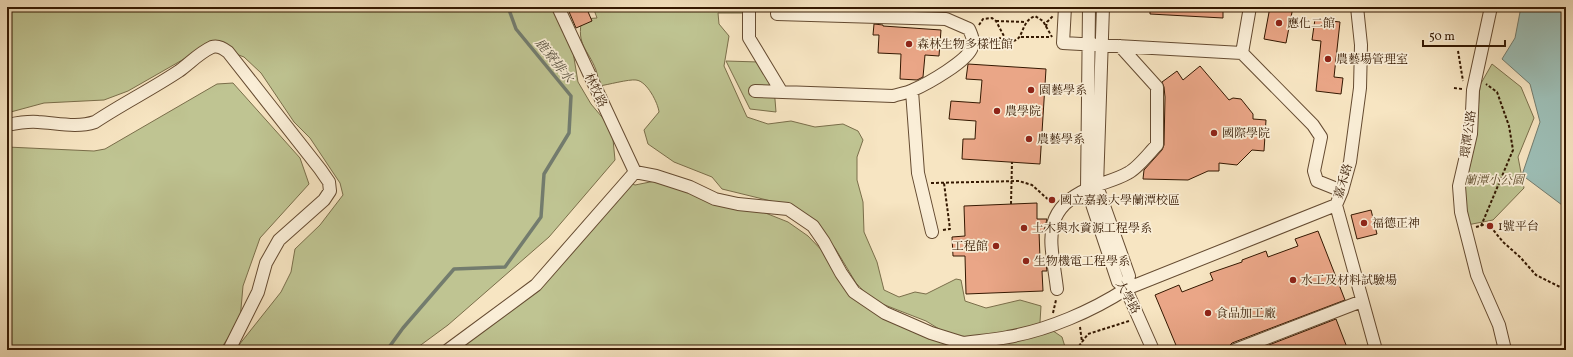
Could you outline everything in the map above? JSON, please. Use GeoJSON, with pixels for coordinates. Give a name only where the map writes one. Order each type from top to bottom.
{"type":"FeatureCollection","features":[{"type":"Feature","properties":{"kind":"street","name":"林牧路"},"geometry":{"type":"LineString","coordinates":[[558,7],[635,172]]}},
{"type":"Feature","properties":{"kind":"street"},"geometry":{"type":"LineString","coordinates":[[749,7],[749,38],[781,92]]}},
{"type":"Feature","properties":{"kind":"street"},"geometry":{"type":"LineString","coordinates":[[755,91],[892,96],[912,91],[941,75],[968,55],[972,48],[974,39],[970,29],[946,19],[893,12],[777,14],[778,7]]}},
{"type":"Feature","properties":{"kind":"street"},"geometry":{"type":"LineString","coordinates":[[1065,7],[1063,42],[1102,46],[1242,53],[1313,125],[1321,137],[1314,171],[1317,181],[1342,191]]}},
{"type":"Feature","properties":{"kind":"street","name":"大學路"},"geometry":{"type":"LineString","coordinates":[[1089,7],[1088,45],[1092,188],[1118,282],[1126,290],[1140,318],[1153,350]]}},
{"type":"Feature","properties":{"kind":"street"},"geometry":{"type":"LineString","coordinates":[[1092,188],[1102,46],[1103,7]]}},
{"type":"Feature","properties":{"kind":"street"},"geometry":{"type":"LineString","coordinates":[[1242,53],[1250,7]]}},
{"type":"Feature","properties":{"kind":"street","name":"嘉禾路"},"geometry":{"type":"LineString","coordinates":[[1357,7],[1361,45],[1360,88],[1350,162],[1342,191],[1336,205],[1376,350]]}},
{"type":"Feature","properties":{"kind":"street","name":"環潭公路"},"geometry":{"type":"LineString","coordinates":[[1491,7],[1473,90],[1471,134],[1459,186],[1460,212],[1477,275],[1499,325],[1505,350]]}},
{"type":"Feature","properties":{"kind":"street"},"geometry":{"type":"LineString","coordinates":[[7,125],[19,122],[37,122],[84,126],[95,122],[154,87],[213,46],[222,47],[228,52],[320,169],[329,182],[330,192],[324,200],[279,240],[266,263],[258,292],[229,350]]}},
{"type":"Feature","properties":{"kind":"street"},"geometry":{"type":"LineString","coordinates":[[1057,289],[1051,246],[1052,229],[1059,210],[1070,200],[1092,188],[1130,172],[1157,145],[1157,87],[1120,46]]}},
{"type":"Feature","properties":{"kind":"street"},"geometry":{"type":"LineString","coordinates":[[912,91],[918,173],[932,232]]}},
{"type":"Feature","properties":{"kind":"street"},"geometry":{"type":"LineString","coordinates":[[448,350],[536,285],[635,172],[656,176],[690,187],[715,199],[738,204],[788,209],[813,226],[854,292],[885,313],[962,347],[1030,332],[1071,317],[1106,302],[1126,290],[1336,205]]}},
{"type":"Feature","properties":{"kind":"street"},"geometry":{"type":"LineString","coordinates":[[1235,350],[1362,301]]}},
{"type":"Feature","properties":{"kind":"path"},"geometry":{"type":"LineString","coordinates":[[1026,22],[996,21],[992,18],[983,19],[978,27],[974,39],[1005,38],[1012,42],[1018,40],[1026,22],[1030,18],[1036,16],[1040,18],[1054,40],[1063,42]]}},
{"type":"Feature","properties":{"kind":"path"},"geometry":{"type":"LineString","coordinates":[[996,21],[1005,38]]}},
{"type":"Feature","properties":{"kind":"path"},"geometry":{"type":"LineString","coordinates":[[1020,37],[1051,37]]}},
{"type":"Feature","properties":{"kind":"path"},"geometry":{"type":"LineString","coordinates":[[1454,88],[1466,90],[1460,68],[1458,51]]}},
{"type":"Feature","properties":{"kind":"path"},"geometry":{"type":"LineString","coordinates":[[1482,80],[1497,92],[1508,126],[1513,150],[1482,225],[1490,226],[1503,242],[1520,257],[1536,275],[1566,290]]}},
{"type":"Feature","properties":{"kind":"path"},"geometry":{"type":"LineString","coordinates":[[1011,204],[1012,162]]}},
{"type":"Feature","properties":{"kind":"path"},"geometry":{"type":"LineString","coordinates":[[920,183],[1019,181],[1032,185],[1046,196],[1059,210]]}},
{"type":"Feature","properties":{"kind":"path"},"geometry":{"type":"LineString","coordinates":[[932,232],[950,229],[944,183]]}},
{"type":"Feature","properties":{"kind":"path"},"geometry":{"type":"LineString","coordinates":[[1051,324],[1057,289]]}},
{"type":"Feature","properties":{"kind":"path"},"geometry":{"type":"LineString","coordinates":[[1071,317],[1080,326],[1082,342]]}},
{"type":"Feature","properties":{"kind":"path"},"geometry":{"type":"LineString","coordinates":[[1076,350],[1088,334],[1140,318]]}},
{"type":"Feature","properties":{"kind":"green space"},"geometry":{"type":"Polygon","coordinates":[[[7,7],[553,7],[573,52],[578,82],[591,104],[612,129],[615,160],[549,237],[448,325],[414,350],[235,350],[281,292],[291,272],[295,249],[320,225],[343,195],[340,183],[310,138],[294,122],[261,73],[244,57],[223,49],[191,55],[128,91],[104,100],[44,103],[7,113],[7,7]]]}},
{"type":"Feature","properties":{"kind":"green space"},"geometry":{"type":"Polygon","coordinates":[[[593,7],[745,7],[745,13],[718,13],[719,24],[729,36],[724,66],[747,117],[768,124],[791,121],[815,127],[843,124],[858,131],[863,140],[857,157],[857,180],[863,202],[864,232],[877,262],[884,290],[899,297],[915,292],[926,294],[956,279],[961,280],[965,301],[986,308],[1020,300],[1041,306],[1040,322],[1062,337],[1066,350],[975,350],[973,340],[944,332],[926,321],[872,300],[856,283],[835,248],[819,229],[800,215],[771,201],[722,189],[712,177],[674,162],[648,144],[644,130],[659,112],[657,103],[648,88],[640,81],[636,80],[599,86],[596,70],[584,46],[581,35],[582,19],[597,18],[593,7]]]}},
{"type":"Feature","properties":{"kind":"green space"},"geometry":{"type":"Polygon","coordinates":[[[726,61],[759,62],[774,87],[776,112],[750,109],[726,61]]]}},
{"type":"Feature","properties":{"kind":"green space","name":"蘭潭小公園"},"geometry":{"type":"Polygon","coordinates":[[[1492,64],[1521,87],[1534,118],[1518,157],[1524,188],[1493,220],[1467,225],[1465,188],[1476,137],[1480,85],[1492,64]]]}},
{"type":"Feature","properties":{"kind":"green space"},"geometry":{"type":"Polygon","coordinates":[[[233,83],[300,158],[309,184],[260,238],[243,286],[240,320],[220,350],[7,350],[7,147],[94,151],[105,149],[217,84],[233,83]]]}},
{"type":"Feature","properties":{"kind":"green space"},"geometry":{"type":"Polygon","coordinates":[[[675,177],[788,222],[808,236],[833,262],[852,293],[949,345],[954,350],[455,350],[530,293],[626,181],[635,185],[675,177]]]}},
{"type":"Feature","properties":{"kind":"water"},"geometry":{"type":"Polygon","coordinates":[[[1521,7],[1566,7],[1566,208],[1522,175],[1540,122],[1530,84],[1502,59],[1515,38],[1521,7]]]}},
{"type":"Feature","properties":{"kind":"building"},"geometry":{"type":"Polygon","coordinates":[[[567,7],[586,7],[592,21],[576,28],[567,7]]]}},
{"type":"Feature","properties":{"kind":"building"},"geometry":{"type":"Polygon","coordinates":[[[1150,7],[1223,7],[1223,18],[1150,14],[1150,7]]]}},
{"type":"Feature","properties":{"kind":"building","name":"應化二館"},"geometry":{"type":"Polygon","coordinates":[[[1270,7],[1293,7],[1286,43],[1264,39],[1270,7]]]}},
{"type":"Feature","properties":{"kind":"building","name":"農藝場管理室"},"geometry":{"type":"Polygon","coordinates":[[[1315,19],[1340,22],[1334,77],[1343,78],[1341,94],[1316,91],[1321,41],[1312,40],[1315,19]]]}},
{"type":"Feature","properties":{"kind":"building","name":"森林生物多樣性館"},"geometry":{"type":"Polygon","coordinates":[[[874,24],[941,30],[939,56],[925,55],[923,77],[917,80],[900,79],[901,54],[878,53],[879,35],[873,35],[874,24]]]}},
{"type":"Feature","properties":{"kind":"building","name":"農學院"},"geometry":{"type":"Polygon","coordinates":[[[968,64],[1046,69],[1040,164],[962,159],[963,139],[975,139],[976,121],[949,119],[951,101],[980,103],[982,80],[966,79],[968,64]]]}},
{"type":"Feature","properties":{"kind":"building","name":"國際學院"},"geometry":{"type":"Polygon","coordinates":[[[1200,66],[1229,100],[1233,98],[1241,99],[1253,114],[1253,119],[1266,120],[1264,151],[1252,150],[1237,165],[1219,163],[1219,171],[1208,171],[1188,180],[1143,179],[1144,170],[1162,150],[1164,145],[1165,97],[1162,82],[1177,71],[1183,80],[1200,66]]]}},
{"type":"Feature","properties":{"kind":"building","name":"工程館"},"geometry":{"type":"Polygon","coordinates":[[[1037,203],[1037,219],[1047,219],[1044,231],[1039,231],[1040,259],[1045,259],[1047,271],[1042,271],[1043,291],[966,294],[965,256],[953,256],[952,237],[965,236],[964,206],[1037,203]]]}},
{"type":"Feature","properties":{"kind":"building","name":"福德正神"},"geometry":{"type":"Polygon","coordinates":[[[1371,210],[1377,234],[1357,239],[1351,215],[1371,210]]]}},
{"type":"Feature","properties":{"kind":"building"},"geometry":{"type":"Polygon","coordinates":[[[1318,231],[1345,300],[1232,343],[1228,350],[1225,350],[1224,346],[1214,350],[1178,350],[1155,295],[1179,285],[1182,292],[1213,280],[1210,273],[1242,262],[1242,260],[1266,251],[1268,257],[1298,246],[1295,239],[1318,231]]]}},
{"type":"Feature","properties":{"kind":"building"},"geometry":{"type":"Polygon","coordinates":[[[1336,319],[1348,350],[1256,350],[1336,319]]]}},
{"type":"Feature","properties":{"kind":"waterway","name":"鹿寮排水"},"geometry":{"type":"LineString","coordinates":[[387,350],[403,328],[454,269],[505,267],[541,217],[544,174],[569,133],[571,96],[516,29],[508,7]]}},
{"type":"Feature","properties":{"kind":"place","name":"應化二館"},"geometry":{"type":"Point","coordinates":[1279,23]}},
{"type":"Feature","properties":{"kind":"place","name":"森林生物多樣性館"},"geometry":{"type":"Point","coordinates":[909,44]}},
{"type":"Feature","properties":{"kind":"place","name":"農藝場管理室"},"geometry":{"type":"Point","coordinates":[1328,59]}},
{"type":"Feature","properties":{"kind":"place","name":"園藝學系"},"geometry":{"type":"Point","coordinates":[1031,90]}},
{"type":"Feature","properties":{"kind":"place","name":"農學院"},"geometry":{"type":"Point","coordinates":[997,111]}},
{"type":"Feature","properties":{"kind":"place","name":"國際學院"},"geometry":{"type":"Point","coordinates":[1214,133]}},
{"type":"Feature","properties":{"kind":"place","name":"農藝學系"},"geometry":{"type":"Point","coordinates":[1029,139]}},
{"type":"Feature","properties":{"kind":"place","name":"國立嘉義大學蘭潭校區"},"geometry":{"type":"Point","coordinates":[1052,200]}},
{"type":"Feature","properties":{"kind":"place","name":"福德正神"},"geometry":{"type":"Point","coordinates":[1364,223]}},
{"type":"Feature","properties":{"kind":"place","name":"1號平台"},"geometry":{"type":"Point","coordinates":[1490,226]}},
{"type":"Feature","properties":{"kind":"place","name":"土木與水資源工程學系"},"geometry":{"type":"Point","coordinates":[1024,228]}},
{"type":"Feature","properties":{"kind":"place","name":"工程館"},"geometry":{"type":"Point","coordinates":[996,246]}},
{"type":"Feature","properties":{"kind":"place","name":"生物機電工程學系"},"geometry":{"type":"Point","coordinates":[1026,261]}},
{"type":"Feature","properties":{"kind":"place","name":"水工及材料試驗場"},"geometry":{"type":"Point","coordinates":[1293,280]}},
{"type":"Feature","properties":{"kind":"place","name":"食品加工廠"},"geometry":{"type":"Point","coordinates":[1208,313]}}]}
